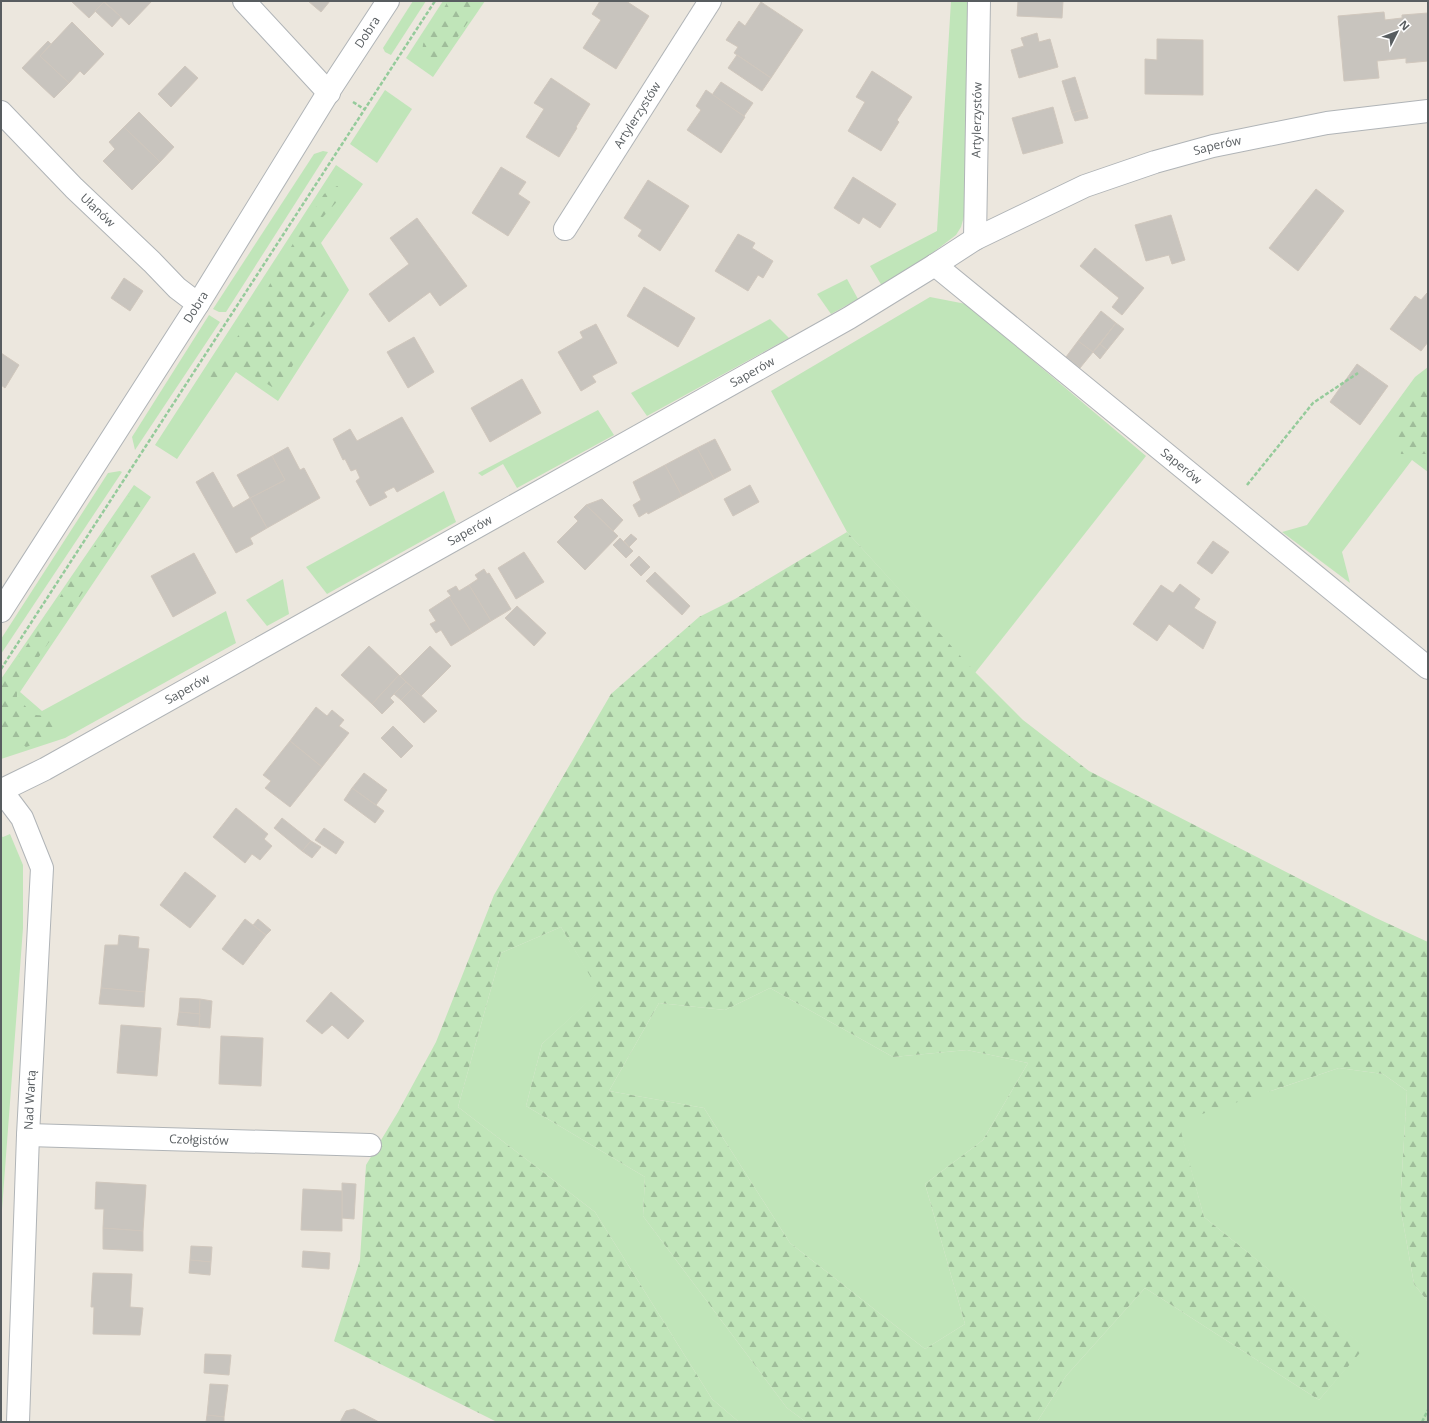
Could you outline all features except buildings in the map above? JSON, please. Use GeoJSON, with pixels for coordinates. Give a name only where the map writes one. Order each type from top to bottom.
{"type":"FeatureCollection","features":[{"type":"Feature","properties":{"kind":"street"},"geometry":{"type":"LineString","coordinates":[[244,1],[329,93]]}},
{"type":"Feature","properties":{"kind":"street","name":"Dobra"},"geometry":{"type":"LineString","coordinates":[[1,611],[198,304],[388,1]]}},
{"type":"Feature","properties":{"kind":"street","name":"Artylerzystów"},"geometry":{"type":"LineString","coordinates":[[564,229],[710,1]]}},
{"type":"Feature","properties":{"kind":"street","name":"Artylerzystów"},"geometry":{"type":"LineString","coordinates":[[975,239],[979,1]]}},
{"type":"Feature","properties":{"kind":"street","name":"Saperów"},"geometry":{"type":"LineString","coordinates":[[2,790],[45,769],[849,318],[975,239],[1085,186],[1183,154],[1213,146],[1327,123],[1428,111]]}},
{"type":"Feature","properties":{"kind":"street","name":"Ułanów"},"geometry":{"type":"LineString","coordinates":[[1,112],[74,188],[152,262],[177,288],[198,304]]}},
{"type":"Feature","properties":{"kind":"street","name":"Saperów"},"geometry":{"type":"LineString","coordinates":[[935,265],[1428,668]]}},
{"type":"Feature","properties":{"kind":"street","name":"Nad Wartą"},"geometry":{"type":"LineString","coordinates":[[2,790],[22,818],[42,868],[28,1135],[18,1422]]}},
{"type":"Feature","properties":{"kind":"street","name":"Czołgistów"},"geometry":{"type":"LineString","coordinates":[[28,1135],[370,1145]]}},
{"type":"Feature","properties":{"kind":"path"},"geometry":{"type":"LineString","coordinates":[[1,669],[435,1]]}},
{"type":"Feature","properties":{"kind":"path"},"geometry":{"type":"LineString","coordinates":[[1230,506],[1313,403],[1358,373]]}},
{"type":"Feature","properties":{"kind":"path"},"geometry":{"type":"LineString","coordinates":[[1422,1422],[1428,1410]]}},
{"type":"Feature","properties":{"kind":"green space"},"geometry":{"type":"Polygon","coordinates":[[[413,1],[426,1],[391,55],[385,52],[383,48],[413,1]]]}},
{"type":"Feature","properties":{"kind":"green space"},"geometry":{"type":"Polygon","coordinates":[[[443,1],[485,1],[433,77],[406,58],[443,1]]]}},
{"type":"Feature","properties":{"kind":"green space"},"geometry":{"type":"Polygon","coordinates":[[[448,1],[482,1],[443,59],[429,62],[422,56],[423,44],[448,1]]]}},
{"type":"Feature","properties":{"kind":"green space"},"geometry":{"type":"Polygon","coordinates":[[[951,1],[970,1],[965,213],[961,227],[956,235],[910,270],[882,286],[870,266],[937,231],[951,1]]]}},
{"type":"Feature","properties":{"kind":"green space"},"geometry":{"type":"Polygon","coordinates":[[[385,90],[412,109],[377,163],[350,144],[385,90]]]}},
{"type":"Feature","properties":{"kind":"green space"},"geometry":{"type":"Polygon","coordinates":[[[323,151],[328,152],[226,312],[219,312],[213,309],[314,154],[323,151]]]}},
{"type":"Feature","properties":{"kind":"green space"},"geometry":{"type":"Polygon","coordinates":[[[336,165],[363,184],[321,243],[349,290],[278,401],[236,372],[177,459],[155,445],[336,165]]]}},
{"type":"Feature","properties":{"kind":"green space"},"geometry":{"type":"Polygon","coordinates":[[[337,186],[343,189],[343,195],[322,218],[316,233],[317,250],[324,265],[332,292],[329,310],[311,328],[291,369],[280,384],[272,387],[240,367],[236,368],[214,386],[206,381],[250,319],[295,240],[324,194],[337,186]]]}},
{"type":"Feature","properties":{"kind":"green space"},"geometry":{"type":"Polygon","coordinates":[[[847,279],[858,299],[831,314],[817,294],[847,279]]]}},
{"type":"Feature","properties":{"kind":"green space"},"geometry":{"type":"Polygon","coordinates":[[[930,297],[966,304],[1146,456],[975,673],[847,532],[771,391],[930,297]]]}},
{"type":"Feature","properties":{"kind":"green space"},"geometry":{"type":"Polygon","coordinates":[[[209,315],[220,322],[135,450],[132,437],[209,315]]]}},
{"type":"Feature","properties":{"kind":"green space"},"geometry":{"type":"Polygon","coordinates":[[[770,319],[789,338],[647,416],[631,393],[770,319]]]}},
{"type":"Feature","properties":{"kind":"green space"},"geometry":{"type":"Polygon","coordinates":[[[1428,367],[1428,472],[1412,460],[1342,552],[1350,583],[1282,532],[1307,525],[1415,377],[1428,367]]]}},
{"type":"Feature","properties":{"kind":"green space"},"geometry":{"type":"Polygon","coordinates":[[[1428,386],[1428,454],[1401,454],[1394,440],[1398,416],[1428,386]]]}},
{"type":"Feature","properties":{"kind":"green space"},"geometry":{"type":"Polygon","coordinates":[[[598,410],[614,435],[517,488],[503,464],[482,476],[478,473],[598,410]]]}},
{"type":"Feature","properties":{"kind":"green space"},"geometry":{"type":"Polygon","coordinates":[[[122,472],[1,654],[1,639],[108,473],[122,472]]]}},
{"type":"Feature","properties":{"kind":"green space"},"geometry":{"type":"Polygon","coordinates":[[[134,485],[151,497],[20,692],[42,711],[226,611],[236,643],[65,738],[1,759],[1,679],[134,485]]]}},
{"type":"Feature","properties":{"kind":"green space"},"geometry":{"type":"Polygon","coordinates":[[[444,491],[456,522],[327,594],[306,567],[444,491]]]}},
{"type":"Feature","properties":{"kind":"green space"},"geometry":{"type":"Polygon","coordinates":[[[136,495],[141,499],[143,504],[17,689],[17,697],[29,710],[36,715],[49,716],[55,730],[53,738],[26,747],[1,728],[1,683],[128,497],[136,495]]]}},
{"type":"Feature","properties":{"kind":"green space"},"geometry":{"type":"Polygon","coordinates":[[[847,532],[976,673],[1023,720],[1089,771],[1376,918],[1428,942],[1428,1302],[1414,1284],[1400,1205],[1407,1091],[1383,1074],[1339,1068],[1202,1114],[1181,1118],[1176,1113],[1204,1217],[1365,1347],[1319,1400],[1145,1288],[1066,1376],[1037,1422],[806,1422],[787,1408],[643,1216],[645,1177],[526,1106],[542,1044],[599,991],[561,927],[501,953],[458,1107],[595,1212],[712,1399],[739,1422],[497,1422],[334,1341],[360,1260],[366,1165],[398,1112],[436,1042],[494,895],[611,694],[699,617],[735,599],[847,532]],[[770,988],[725,1010],[659,1003],[609,1091],[704,1108],[790,1243],[925,1349],[965,1324],[925,1184],[983,1140],[1028,1063],[967,1050],[893,1057],[770,988]]]}},
{"type":"Feature","properties":{"kind":"green space"},"geometry":{"type":"Polygon","coordinates":[[[283,579],[289,614],[267,626],[246,600],[283,579]]]}},
{"type":"Feature","properties":{"kind":"green space"},"geometry":{"type":"Polygon","coordinates":[[[10,834],[23,865],[23,928],[1,1223],[1,836],[3,837],[10,834]]]}},
{"type":"Feature","properties":{"kind":"green space"},"geometry":{"type":"Polygon","coordinates":[[[561,927],[600,991],[542,1044],[526,1106],[645,1177],[643,1216],[787,1408],[806,1422],[739,1422],[712,1399],[595,1212],[458,1107],[501,953],[561,927]]]}},
{"type":"Feature","properties":{"kind":"green space"},"geometry":{"type":"Polygon","coordinates":[[[770,988],[893,1057],[967,1050],[1028,1063],[983,1140],[925,1184],[965,1324],[925,1349],[790,1243],[704,1108],[609,1091],[659,1003],[725,1010],[770,988]]]}},
{"type":"Feature","properties":{"kind":"green space"},"geometry":{"type":"Polygon","coordinates":[[[1339,1068],[1383,1074],[1407,1091],[1400,1205],[1414,1284],[1428,1302],[1428,1422],[1037,1422],[1066,1376],[1145,1288],[1319,1400],[1364,1347],[1204,1217],[1175,1112],[1274,1090],[1339,1068]]]}}]}
